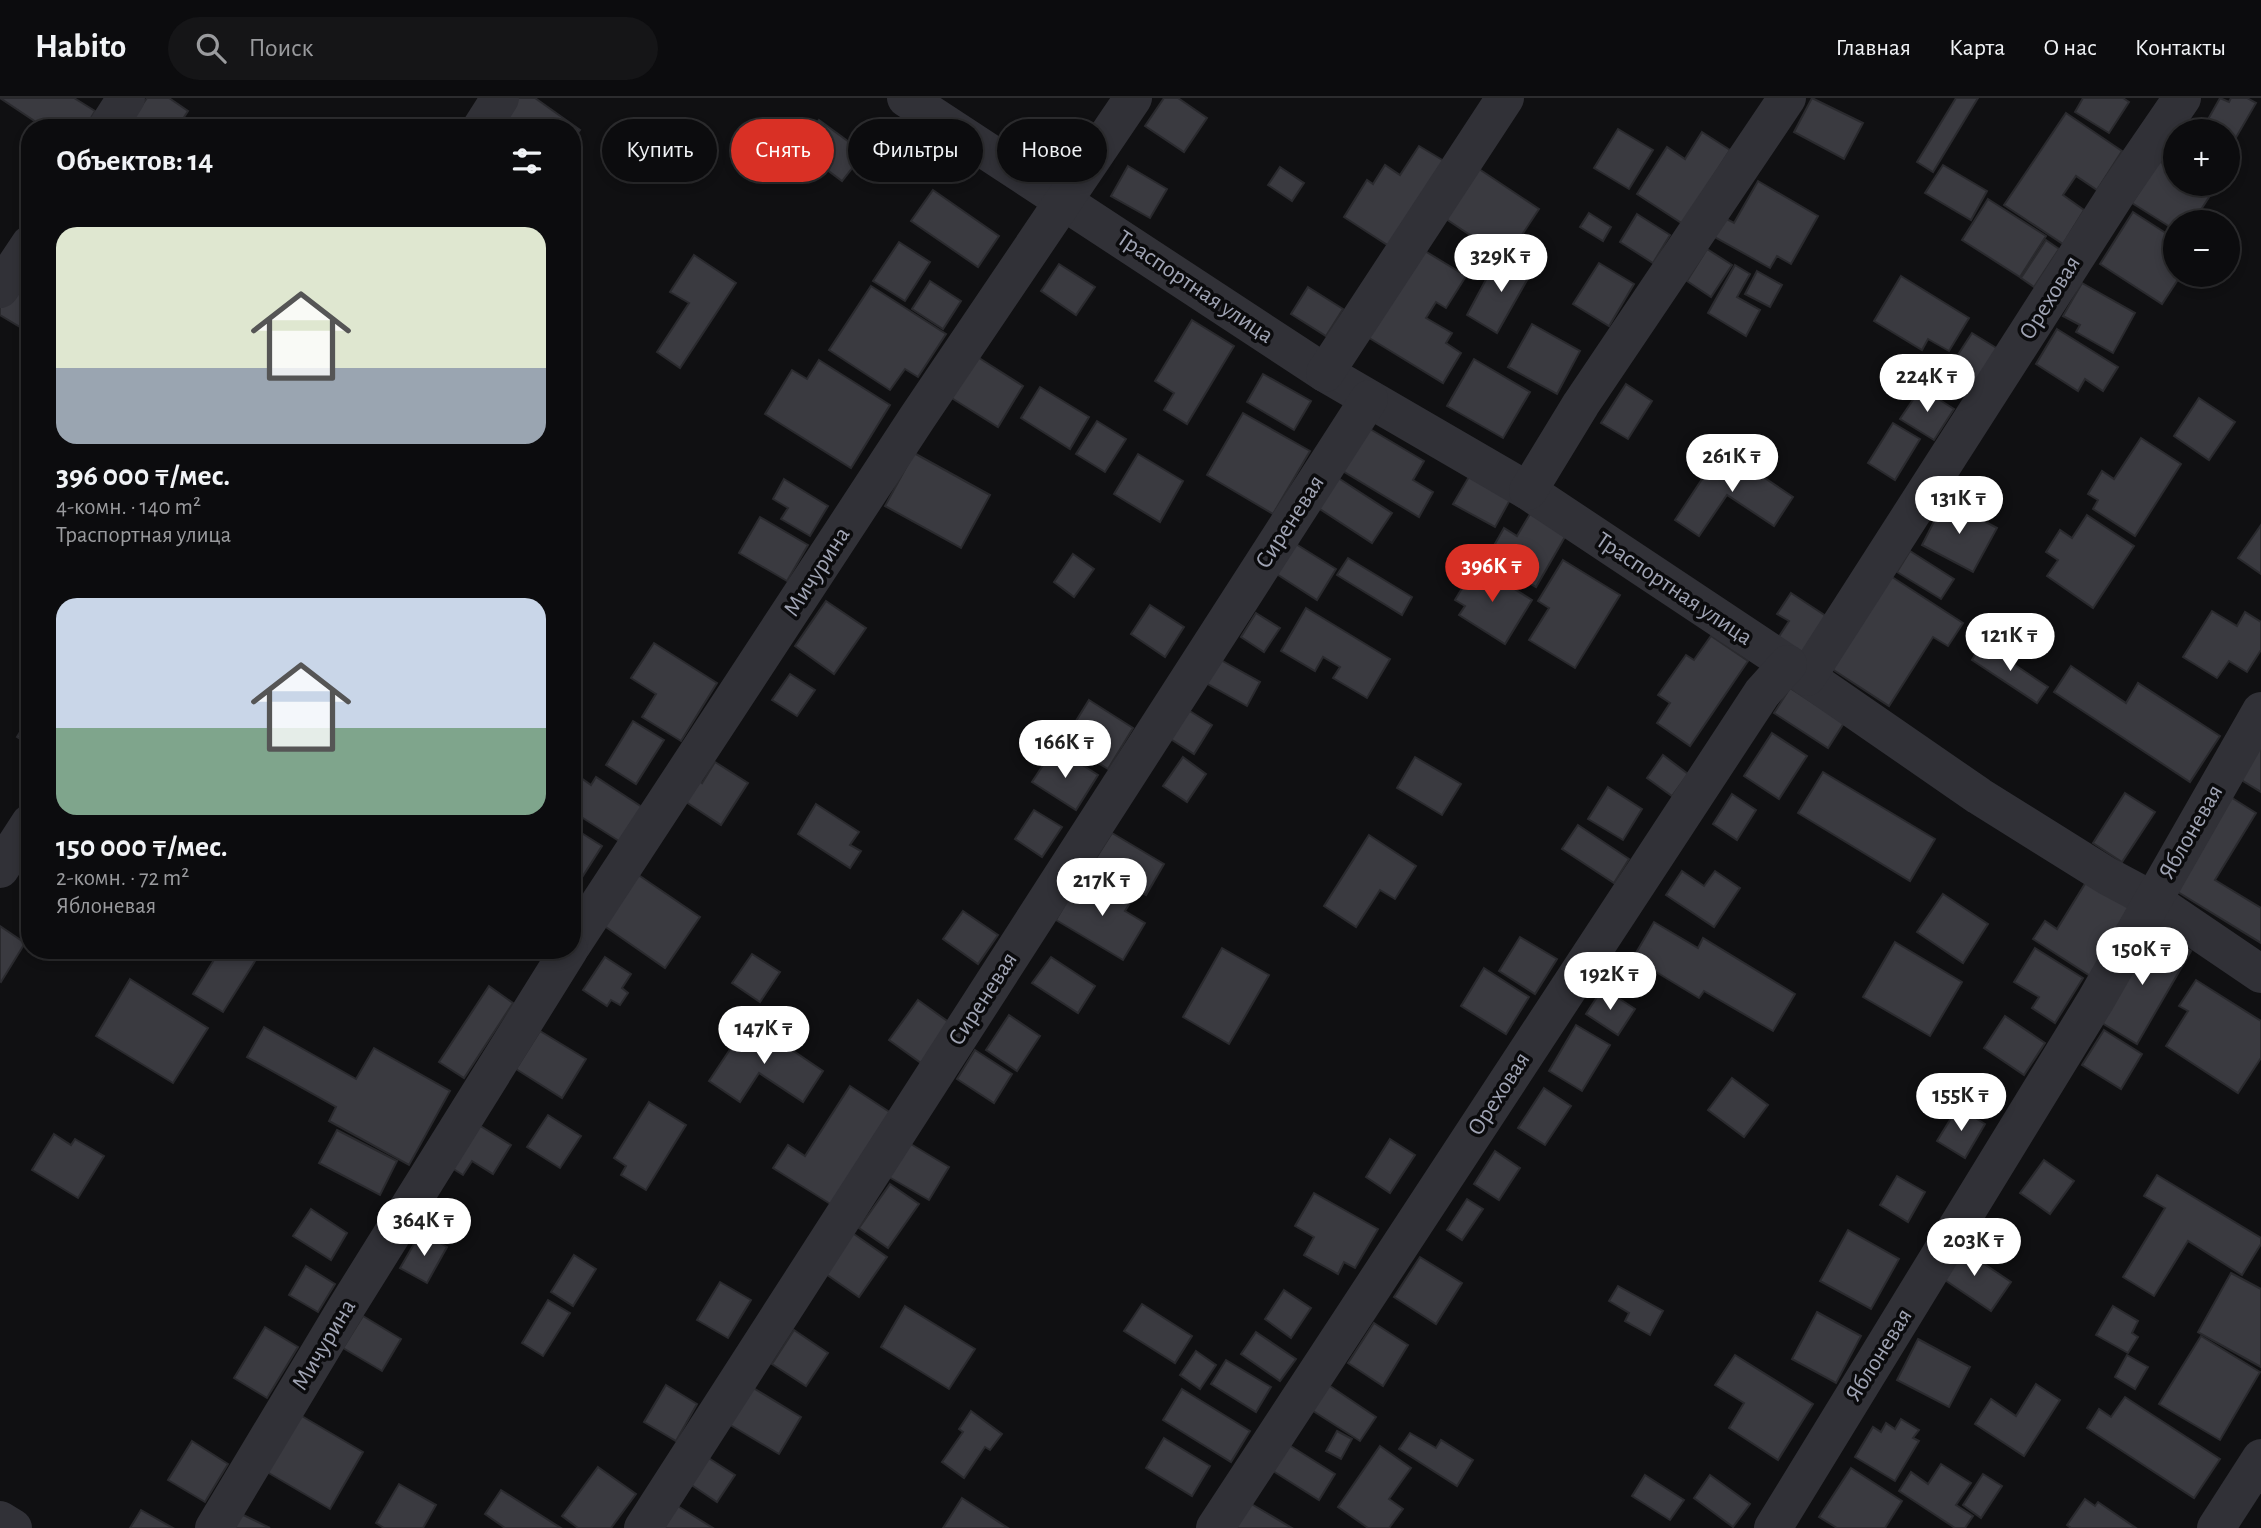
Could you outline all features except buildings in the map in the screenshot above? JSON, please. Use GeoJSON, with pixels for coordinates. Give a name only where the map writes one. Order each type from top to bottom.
{"type":"FeatureCollection","features":[{"type":"Feature","properties":{"kind":"street"},"geometry":{"type":"LineString","coordinates":[[487,119],[500,98]]}},
{"type":"Feature","properties":{"kind":"street","name":"Траспортная улица"},"geometry":{"type":"LineString","coordinates":[[906,98],[1325,373],[1528,491],[1798,671],[1979,796],[2107,876],[2152,900],[2261,974]]}},
{"type":"Feature","properties":{"kind":"street","name":"Мичурина"},"geometry":{"type":"LineString","coordinates":[[581,931],[917,418],[1133,98]]}},
{"type":"Feature","properties":{"kind":"street"},"geometry":{"type":"LineString","coordinates":[[1325,373],[1505,98]]}},
{"type":"Feature","properties":{"kind":"street"},"geometry":{"type":"LineString","coordinates":[[1528,491],[1581,404],[1787,98]]}},
{"type":"Feature","properties":{"kind":"street","name":"Ореховая"},"geometry":{"type":"LineString","coordinates":[[1215,1528],[1762,693],[1798,671],[2182,98]]}},
{"type":"Feature","properties":{"kind":"street"},"geometry":{"type":"LineString","coordinates":[[0,289],[21,258]]}},
{"type":"Feature","properties":{"kind":"street","name":"Сиреневая"},"geometry":{"type":"LineString","coordinates":[[643,1528],[1369,399]]}},
{"type":"Feature","properties":{"kind":"street","name":"Яблоневая"},"geometry":{"type":"LineString","coordinates":[[1773,1528],[2096,1000],[2261,711]]}},
{"type":"Feature","properties":{"kind":"street"},"geometry":{"type":"LineString","coordinates":[[0,869],[21,837]]}},
{"type":"Feature","properties":{"kind":"street","name":"Мичурина"},"geometry":{"type":"LineString","coordinates":[[214,1528],[353,1297],[563,959]]}},
{"type":"Feature","properties":{"kind":"street"},"geometry":{"type":"LineString","coordinates":[[2216,1528],[2261,1458]]}},
{"type":"Feature","properties":{"kind":"street"},"geometry":{"type":"LineString","coordinates":[[0,1520],[13,1528]]}}]}
